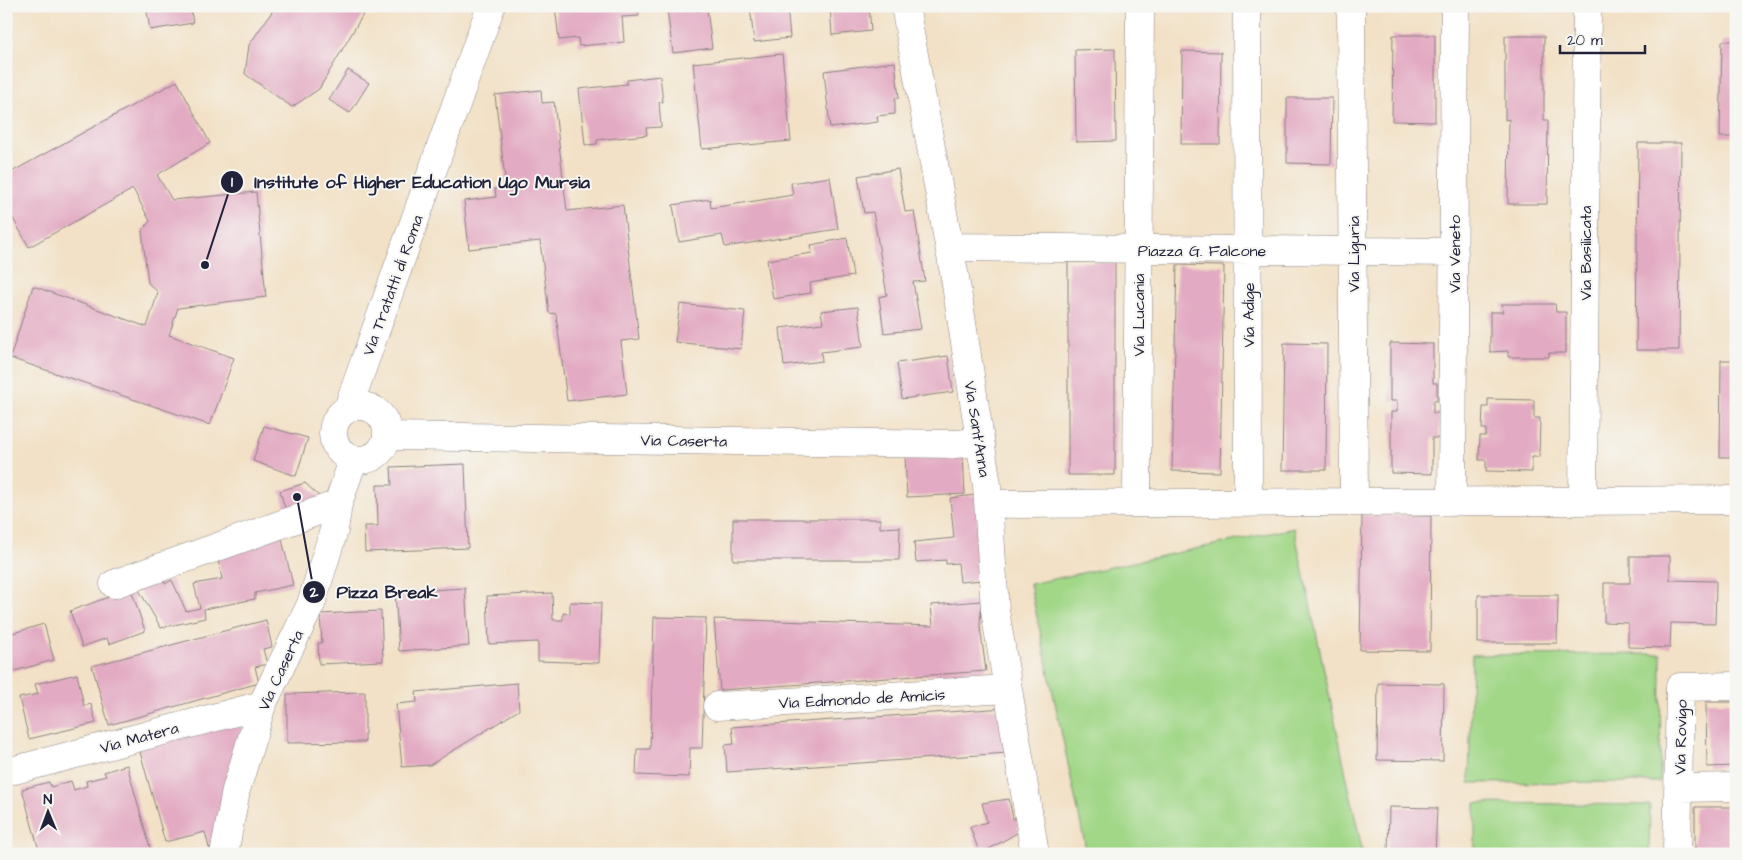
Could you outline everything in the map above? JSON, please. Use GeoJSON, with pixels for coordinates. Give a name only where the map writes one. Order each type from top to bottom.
{"type":"FeatureCollection","features":[{"type":"Feature","properties":{"kind":"street","name":"Via Tratatti di Roma"},"geometry":{"type":"LineString","coordinates":[[350,401],[491,6]]}},
{"type":"Feature","properties":{"kind":"street","name":"Via Sant'Anna"},"geometry":{"type":"LineString","coordinates":[[905,6],[950,247],[980,442],[989,504],[995,610],[1035,854]]}},
{"type":"Feature","properties":{"kind":"street","name":"Via Lucania"},"geometry":{"type":"LineString","coordinates":[[1137,503],[1140,6]]}},
{"type":"Feature","properties":{"kind":"street","name":"Via Adige"},"geometry":{"type":"LineString","coordinates":[[1247,6],[1248,503]]}},
{"type":"Feature","properties":{"kind":"street","name":"Via Liguria"},"geometry":{"type":"LineString","coordinates":[[1351,6],[1354,502]]}},
{"type":"Feature","properties":{"kind":"street","name":"Via Veneto"},"geometry":{"type":"LineString","coordinates":[[1452,502],[1455,6]]}},
{"type":"Feature","properties":{"kind":"street","name":"Via Basilicata"},"geometry":{"type":"LineString","coordinates":[[1583,501],[1587,6]]}},
{"type":"Feature","properties":{"kind":"street","name":"Piazza G. Falcone"},"geometry":{"type":"LineString","coordinates":[[950,247],[1454,252]]}},
{"type":"Feature","properties":{"kind":"street"},"geometry":{"type":"LineString","coordinates":[[350,401],[356,406],[372,408],[384,420],[387,436],[379,453],[363,461],[353,460],[339,451],[332,436],[336,420],[350,401]]}},
{"type":"Feature","properties":{"kind":"street","name":"Via Caserta"},"geometry":{"type":"LineString","coordinates":[[387,436],[955,444],[980,442]]}},
{"type":"Feature","properties":{"kind":"street","name":"Via Caserta"},"geometry":{"type":"LineString","coordinates":[[224,854],[236,790],[262,705],[311,604],[334,530],[338,504],[353,460]]}},
{"type":"Feature","properties":{"kind":"street"},"geometry":{"type":"LineString","coordinates":[[989,504],[1736,500]]}},
{"type":"Feature","properties":{"kind":"street"},"geometry":{"type":"LineString","coordinates":[[114,584],[338,504]]}},
{"type":"Feature","properties":{"kind":"street","name":"Via Rovigo"},"geometry":{"type":"LineString","coordinates":[[1678,854],[1680,687],[1736,686]]}},
{"type":"Feature","properties":{"kind":"street","name":"Via Edmondo de Amicis"},"geometry":{"type":"LineString","coordinates":[[716,706],[1008,689]]}},
{"type":"Feature","properties":{"kind":"street","name":"Via Matera"},"geometry":{"type":"LineString","coordinates":[[15,770],[262,705]]}},
{"type":"Feature","properties":{"kind":"street"},"geometry":{"type":"LineString","coordinates":[[1679,788],[1736,787]]}},
{"type":"Feature","properties":{"kind":"green space"},"geometry":{"type":"Polygon","coordinates":[[[1294,528],[1363,854],[1087,854],[1030,584],[1294,528]]]}},
{"type":"Feature","properties":{"kind":"green space"},"geometry":{"type":"Polygon","coordinates":[[[1661,654],[1660,782],[1469,783],[1472,655],[1661,654]]]}},
{"type":"Feature","properties":{"kind":"green space"},"geometry":{"type":"Polygon","coordinates":[[[1475,803],[1650,805],[1649,854],[1475,854],[1475,803]]]}},
{"type":"Feature","properties":{"kind":"building"},"geometry":{"type":"Polygon","coordinates":[[[146,6],[190,6],[193,23],[150,30],[146,6]]]}},
{"type":"Feature","properties":{"kind":"building"},"geometry":{"type":"Polygon","coordinates":[[[276,6],[368,6],[319,89],[292,107],[245,74],[249,45],[276,6]]]}},
{"type":"Feature","properties":{"kind":"building"},"geometry":{"type":"Polygon","coordinates":[[[555,6],[638,6],[639,16],[622,17],[624,42],[579,46],[578,38],[559,40],[555,6]]]}},
{"type":"Feature","properties":{"kind":"building"},"geometry":{"type":"Polygon","coordinates":[[[658,6],[696,6],[696,11],[707,9],[712,48],[673,53],[667,9],[658,10],[658,6]]]}},
{"type":"Feature","properties":{"kind":"building"},"geometry":{"type":"Polygon","coordinates":[[[750,6],[787,6],[790,38],[754,42],[750,6]]]}},
{"type":"Feature","properties":{"kind":"building"},"geometry":{"type":"Polygon","coordinates":[[[830,6],[869,6],[871,31],[832,35],[830,6]]]}},
{"type":"Feature","properties":{"kind":"building"},"geometry":{"type":"Polygon","coordinates":[[[1393,35],[1435,35],[1435,122],[1392,121],[1393,35]]]}},
{"type":"Feature","properties":{"kind":"building"},"geometry":{"type":"Polygon","coordinates":[[[1505,36],[1544,36],[1544,120],[1548,120],[1547,204],[1508,204],[1509,119],[1505,120],[1505,36]]]}},
{"type":"Feature","properties":{"kind":"building"},"geometry":{"type":"Polygon","coordinates":[[[1722,41],[1736,41],[1736,137],[1720,137],[1722,41]]]}},
{"type":"Feature","properties":{"kind":"building"},"geometry":{"type":"Polygon","coordinates":[[[1115,49],[1116,141],[1076,142],[1075,50],[1115,49]]]}},
{"type":"Feature","properties":{"kind":"building"},"geometry":{"type":"Polygon","coordinates":[[[1182,51],[1221,52],[1220,144],[1181,144],[1182,51]]]}},
{"type":"Feature","properties":{"kind":"building"},"geometry":{"type":"Polygon","coordinates":[[[782,54],[791,141],[702,149],[693,63],[782,54]]]}},
{"type":"Feature","properties":{"kind":"building"},"geometry":{"type":"Polygon","coordinates":[[[895,62],[899,98],[895,98],[895,114],[877,116],[878,122],[830,128],[824,71],[895,62]]]}},
{"type":"Feature","properties":{"kind":"building"},"geometry":{"type":"Polygon","coordinates":[[[348,70],[369,83],[350,113],[329,100],[348,70]]]}},
{"type":"Feature","properties":{"kind":"building"},"geometry":{"type":"Polygon","coordinates":[[[660,76],[663,102],[659,102],[661,127],[646,128],[647,135],[597,140],[597,144],[585,145],[579,89],[627,84],[627,80],[660,76]]]}},
{"type":"Feature","properties":{"kind":"building"},"geometry":{"type":"Polygon","coordinates":[[[177,81],[210,143],[157,175],[172,200],[256,192],[266,297],[178,308],[169,335],[234,358],[210,425],[10,358],[33,286],[147,327],[158,292],[148,283],[142,231],[150,221],[133,189],[29,247],[6,206],[6,175],[177,81]]]}},
{"type":"Feature","properties":{"kind":"building"},"geometry":{"type":"Polygon","coordinates":[[[541,90],[542,103],[554,102],[567,211],[623,205],[639,339],[621,341],[627,394],[567,401],[556,314],[549,313],[540,241],[469,249],[464,201],[496,197],[495,188],[506,187],[495,95],[541,90]]]}},
{"type":"Feature","properties":{"kind":"building"},"geometry":{"type":"Polygon","coordinates":[[[1287,98],[1332,98],[1331,164],[1287,163],[1287,98]]]}},
{"type":"Feature","properties":{"kind":"building"},"geometry":{"type":"Polygon","coordinates":[[[1638,143],[1681,143],[1679,350],[1636,350],[1638,143]]]}},
{"type":"Feature","properties":{"kind":"building"},"geometry":{"type":"Polygon","coordinates":[[[898,169],[905,212],[914,211],[925,281],[913,282],[921,329],[884,333],[879,297],[887,295],[873,212],[864,213],[858,176],[898,169]]]}},
{"type":"Feature","properties":{"kind":"building"},"geometry":{"type":"Polygon","coordinates":[[[830,177],[838,229],[725,247],[722,235],[679,242],[673,205],[710,199],[711,208],[793,195],[791,183],[830,177]]]}},
{"type":"Feature","properties":{"kind":"building"},"geometry":{"type":"Polygon","coordinates":[[[847,238],[853,276],[810,283],[811,293],[773,299],[767,260],[812,253],[811,245],[847,238]]]}},
{"type":"Feature","properties":{"kind":"building"},"geometry":{"type":"Polygon","coordinates":[[[1068,262],[1115,262],[1115,475],[1068,475],[1068,262]]]}},
{"type":"Feature","properties":{"kind":"building"},"geometry":{"type":"Polygon","coordinates":[[[1177,265],[1224,266],[1220,472],[1172,471],[1177,265]]]}},
{"type":"Feature","properties":{"kind":"building"},"geometry":{"type":"Polygon","coordinates":[[[680,304],[745,311],[741,349],[675,342],[680,304]]]}},
{"type":"Feature","properties":{"kind":"building"},"geometry":{"type":"Polygon","coordinates":[[[1502,304],[1555,304],[1556,312],[1566,312],[1566,353],[1549,353],[1549,357],[1508,357],[1508,351],[1490,352],[1490,312],[1503,312],[1502,304]]]}},
{"type":"Feature","properties":{"kind":"building"},"geometry":{"type":"Polygon","coordinates":[[[858,307],[863,347],[821,352],[822,361],[784,366],[780,328],[823,323],[821,311],[858,307]]]}},
{"type":"Feature","properties":{"kind":"building"},"geometry":{"type":"Polygon","coordinates":[[[1284,343],[1327,344],[1326,470],[1282,470],[1284,343]]]}},
{"type":"Feature","properties":{"kind":"building"},"geometry":{"type":"Polygon","coordinates":[[[1390,343],[1433,344],[1433,383],[1437,383],[1437,401],[1433,401],[1433,413],[1439,413],[1439,438],[1432,438],[1432,474],[1391,473],[1391,412],[1397,412],[1397,401],[1390,401],[1390,343]]]}},
{"type":"Feature","properties":{"kind":"building"},"geometry":{"type":"Polygon","coordinates":[[[948,356],[953,392],[902,399],[897,363],[948,356]]]}},
{"type":"Feature","properties":{"kind":"building"},"geometry":{"type":"Polygon","coordinates":[[[1721,360],[1736,360],[1736,457],[1720,457],[1721,360]]]}},
{"type":"Feature","properties":{"kind":"building"},"geometry":{"type":"Polygon","coordinates":[[[1488,399],[1534,400],[1534,418],[1540,418],[1539,457],[1532,457],[1532,472],[1486,471],[1486,460],[1479,460],[1480,436],[1486,436],[1486,429],[1482,429],[1483,407],[1488,407],[1488,399]]]}},
{"type":"Feature","properties":{"kind":"building"},"geometry":{"type":"Polygon","coordinates":[[[264,426],[308,438],[296,476],[253,461],[264,426]]]}},
{"type":"Feature","properties":{"kind":"building"},"geometry":{"type":"Polygon","coordinates":[[[963,454],[965,494],[907,497],[905,456],[963,454]]]}},
{"type":"Feature","properties":{"kind":"building"},"geometry":{"type":"Polygon","coordinates":[[[465,464],[468,548],[365,552],[364,526],[378,526],[377,485],[392,485],[391,467],[465,464]]]}},
{"type":"Feature","properties":{"kind":"building"},"geometry":{"type":"Polygon","coordinates":[[[305,483],[322,499],[286,512],[280,491],[305,483]]]}},
{"type":"Feature","properties":{"kind":"building"},"geometry":{"type":"Polygon","coordinates":[[[975,495],[983,580],[960,582],[958,563],[946,564],[946,560],[916,562],[914,542],[954,538],[950,498],[975,495]]]}},
{"type":"Feature","properties":{"kind":"building"},"geometry":{"type":"Polygon","coordinates":[[[1362,515],[1431,516],[1430,651],[1360,650],[1362,515]]]}},
{"type":"Feature","properties":{"kind":"building"},"geometry":{"type":"Polygon","coordinates":[[[733,519],[880,519],[880,528],[900,527],[899,560],[733,560],[733,519]]]}},
{"type":"Feature","properties":{"kind":"building"},"geometry":{"type":"Polygon","coordinates":[[[280,531],[293,585],[255,593],[255,599],[204,609],[205,618],[161,628],[136,585],[162,575],[165,584],[172,580],[186,611],[200,608],[194,584],[222,579],[217,555],[280,531]]]}},
{"type":"Feature","properties":{"kind":"building"},"geometry":{"type":"Polygon","coordinates":[[[1630,556],[1670,556],[1670,580],[1716,581],[1715,624],[1671,623],[1670,648],[1628,647],[1628,623],[1604,622],[1604,583],[1630,583],[1630,556]]]}},
{"type":"Feature","properties":{"kind":"building"},"geometry":{"type":"Polygon","coordinates":[[[465,588],[469,646],[399,651],[395,592],[465,588]]]}},
{"type":"Feature","properties":{"kind":"building"},"geometry":{"type":"Polygon","coordinates":[[[131,589],[145,631],[109,644],[107,638],[82,647],[70,611],[131,589]]]}},
{"type":"Feature","properties":{"kind":"building"},"geometry":{"type":"Polygon","coordinates":[[[552,593],[553,620],[563,620],[563,613],[570,614],[570,602],[601,603],[599,663],[538,661],[538,642],[489,644],[487,596],[552,593]]]}},
{"type":"Feature","properties":{"kind":"building"},"geometry":{"type":"Polygon","coordinates":[[[1478,595],[1558,595],[1557,643],[1478,643],[1478,595]]]}},
{"type":"Feature","properties":{"kind":"building"},"geometry":{"type":"Polygon","coordinates":[[[981,601],[980,626],[986,671],[720,690],[714,619],[933,626],[931,605],[981,601]]]}},
{"type":"Feature","properties":{"kind":"building"},"geometry":{"type":"Polygon","coordinates":[[[381,611],[383,661],[319,664],[318,643],[322,643],[320,614],[381,611]]]}},
{"type":"Feature","properties":{"kind":"building"},"geometry":{"type":"Polygon","coordinates":[[[654,617],[706,618],[702,748],[690,748],[689,777],[636,775],[637,749],[650,749],[654,617]]]}},
{"type":"Feature","properties":{"kind":"building"},"geometry":{"type":"Polygon","coordinates":[[[266,620],[272,647],[263,649],[267,664],[255,667],[259,683],[109,725],[92,666],[266,620]]]}},
{"type":"Feature","properties":{"kind":"building"},"geometry":{"type":"Polygon","coordinates":[[[44,624],[54,660],[11,672],[6,657],[6,635],[44,624]]]}},
{"type":"Feature","properties":{"kind":"building"},"geometry":{"type":"Polygon","coordinates":[[[77,674],[84,706],[91,704],[96,723],[29,739],[19,698],[38,694],[35,684],[77,674]]]}},
{"type":"Feature","properties":{"kind":"building"},"geometry":{"type":"Polygon","coordinates":[[[517,683],[519,710],[430,765],[402,767],[396,704],[417,702],[416,692],[517,683]]]}},
{"type":"Feature","properties":{"kind":"building"},"geometry":{"type":"Polygon","coordinates":[[[1378,683],[1444,684],[1443,761],[1377,760],[1378,683]]]}},
{"type":"Feature","properties":{"kind":"building"},"geometry":{"type":"Polygon","coordinates":[[[365,692],[365,742],[287,743],[287,694],[365,692]]]}},
{"type":"Feature","properties":{"kind":"building"},"geometry":{"type":"Polygon","coordinates":[[[1706,702],[1736,702],[1736,766],[1707,767],[1706,702]]]}},
{"type":"Feature","properties":{"kind":"building"},"geometry":{"type":"Polygon","coordinates":[[[1005,708],[1008,753],[727,772],[725,745],[734,744],[732,727],[1005,708]]]}},
{"type":"Feature","properties":{"kind":"building"},"geometry":{"type":"Polygon","coordinates":[[[244,718],[218,846],[209,848],[205,832],[165,842],[139,748],[244,718]]]}},
{"type":"Feature","properties":{"kind":"building"},"geometry":{"type":"Polygon","coordinates":[[[127,765],[151,851],[140,854],[40,854],[22,789],[49,782],[51,787],[71,781],[74,790],[87,786],[86,781],[106,776],[104,772],[127,765]]]}},
{"type":"Feature","properties":{"kind":"building"},"geometry":{"type":"Polygon","coordinates":[[[1009,799],[1013,819],[1017,819],[1019,832],[980,854],[970,827],[987,822],[982,803],[1009,799]]]}},
{"type":"Feature","properties":{"kind":"building"},"geometry":{"type":"Polygon","coordinates":[[[1389,807],[1437,808],[1435,854],[1388,854],[1389,807]]]}},
{"type":"Feature","properties":{"kind":"building"},"geometry":{"type":"Polygon","coordinates":[[[1695,807],[1736,807],[1736,854],[1695,854],[1695,807]]]}},
{"type":"Feature","properties":{"kind":"place","name":"Institute of Higher Education Ugo Mursia"},"geometry":{"type":"Point","coordinates":[205,265]}},
{"type":"Feature","properties":{"kind":"place","name":"Pizza Break"},"geometry":{"type":"Point","coordinates":[297,497]}}]}
